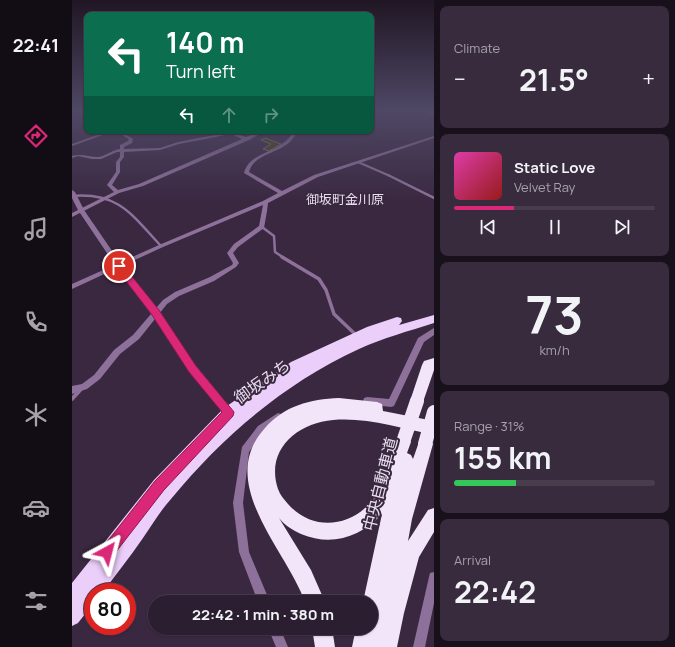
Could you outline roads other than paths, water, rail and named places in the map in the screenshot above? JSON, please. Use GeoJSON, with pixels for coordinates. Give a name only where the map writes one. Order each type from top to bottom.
{"type":"FeatureCollection","features":[{"type":"Feature","properties":{"kind":"highway","name":"御坂みち"},"geometry":{"type":"LineString","coordinates":[[72,597],[159,485],[232,416],[295,366],[357,336],[404,319],[434,312]]}},
{"type":"Feature","properties":{"kind":"highway","name":"御坂みち"},"geometry":{"type":"LineString","coordinates":[[72,617],[165,494],[199,457],[232,416],[328,357],[360,342],[434,319]]}},
{"type":"Feature","properties":{"kind":"highway"},"geometry":{"type":"LineString","coordinates":[[434,363],[429,365],[425,405],[413,442],[394,472],[379,506],[363,521],[338,532],[321,532],[301,525],[286,514],[275,501],[269,483],[268,465],[274,447],[281,435],[297,423],[310,418],[334,413],[374,415],[434,428]]}},
{"type":"Feature","properties":{"kind":"highway","name":"中央自動車道"},"geometry":{"type":"LineString","coordinates":[[374,595],[391,514],[434,372]]}},
{"type":"Feature","properties":{"kind":"highway"},"geometry":{"type":"LineString","coordinates":[[312,595],[304,577],[271,524],[258,494],[255,480],[255,467],[257,452],[262,441],[270,430],[280,421],[292,414],[303,409],[328,405],[360,406],[434,420]]}},
{"type":"Feature","properties":{"kind":"highway","name":"中央自動車道"},"geometry":{"type":"LineString","coordinates":[[378,647],[404,519],[413,442]]}},
{"type":"Feature","properties":{"kind":"highway"},"geometry":{"type":"LineString","coordinates":[[387,647],[394,613],[410,553],[434,516]]}},
{"type":"Feature","properties":{"kind":"highway"},"geometry":{"type":"LineString","coordinates":[[323,635],[325,647]]}},
{"type":"Feature","properties":{"kind":"highway"},"geometry":{"type":"LineString","coordinates":[[362,647],[365,635]]}},
{"type":"Feature","properties":{"kind":"street"},"geometry":{"type":"LineString","coordinates":[[72,145],[83,141]]}},
{"type":"Feature","properties":{"kind":"street"},"geometry":{"type":"LineString","coordinates":[[117,192],[109,184],[118,172],[118,162],[122,157],[122,146],[130,141]]}},
{"type":"Feature","properties":{"kind":"street"},"geometry":{"type":"LineString","coordinates":[[72,157],[78,155],[101,158],[116,151],[160,149],[190,141]]}},
{"type":"Feature","properties":{"kind":"street"},"geometry":{"type":"LineString","coordinates":[[72,215],[117,192],[141,185],[242,141]]}},
{"type":"Feature","properties":{"kind":"street"},"geometry":{"type":"LineString","coordinates":[[281,194],[251,177],[246,173],[246,169],[258,157],[282,147],[287,141]]}},
{"type":"Feature","properties":{"kind":"street"},"geometry":{"type":"LineString","coordinates":[[72,287],[161,246],[265,202],[321,174],[421,141]]}},
{"type":"Feature","properties":{"kind":"street"},"geometry":{"type":"LineString","coordinates":[[72,194],[81,210],[119,266],[156,313],[193,369],[232,416]]}},
{"type":"Feature","properties":{"kind":"street"},"geometry":{"type":"LineString","coordinates":[[72,390],[84,387],[97,377],[117,352],[136,337],[165,302],[177,294],[212,279],[234,266],[236,263],[230,253],[233,248],[257,233],[262,227],[263,215],[266,208],[265,202]]}},
{"type":"Feature","properties":{"kind":"street"},"geometry":{"type":"LineString","coordinates":[[261,595],[244,552],[238,503],[245,450],[261,429],[288,411],[317,402],[347,400],[391,403],[421,340],[434,331]]}},
{"type":"Feature","properties":{"kind":"street"},"geometry":{"type":"LineString","coordinates":[[419,647],[434,577]]}},
{"type":"Feature","properties":{"kind":"street"},"geometry":{"type":"LineString","coordinates":[[277,635],[282,647]]}},
{"type":"Feature","properties":{"kind":"lane"},"geometry":{"type":"LineString","coordinates":[[358,162],[404,182],[434,198]]}},
{"type":"Feature","properties":{"kind":"lane"},"geometry":{"type":"LineString","coordinates":[[72,194],[106,198],[136,218],[161,246]]}},
{"type":"Feature","properties":{"kind":"lane"},"geometry":{"type":"LineString","coordinates":[[262,227],[274,236],[275,252],[319,280],[326,290],[334,314],[357,336]]}},
{"type":"Feature","properties":{"kind":"lane"},"geometry":{"type":"LineString","coordinates":[[72,399],[84,387]]}},
{"type":"Feature","properties":{"kind":"district","name":"御坂町金川原"},"geometry":{"type":"Point","coordinates":[345,199]}}]}
